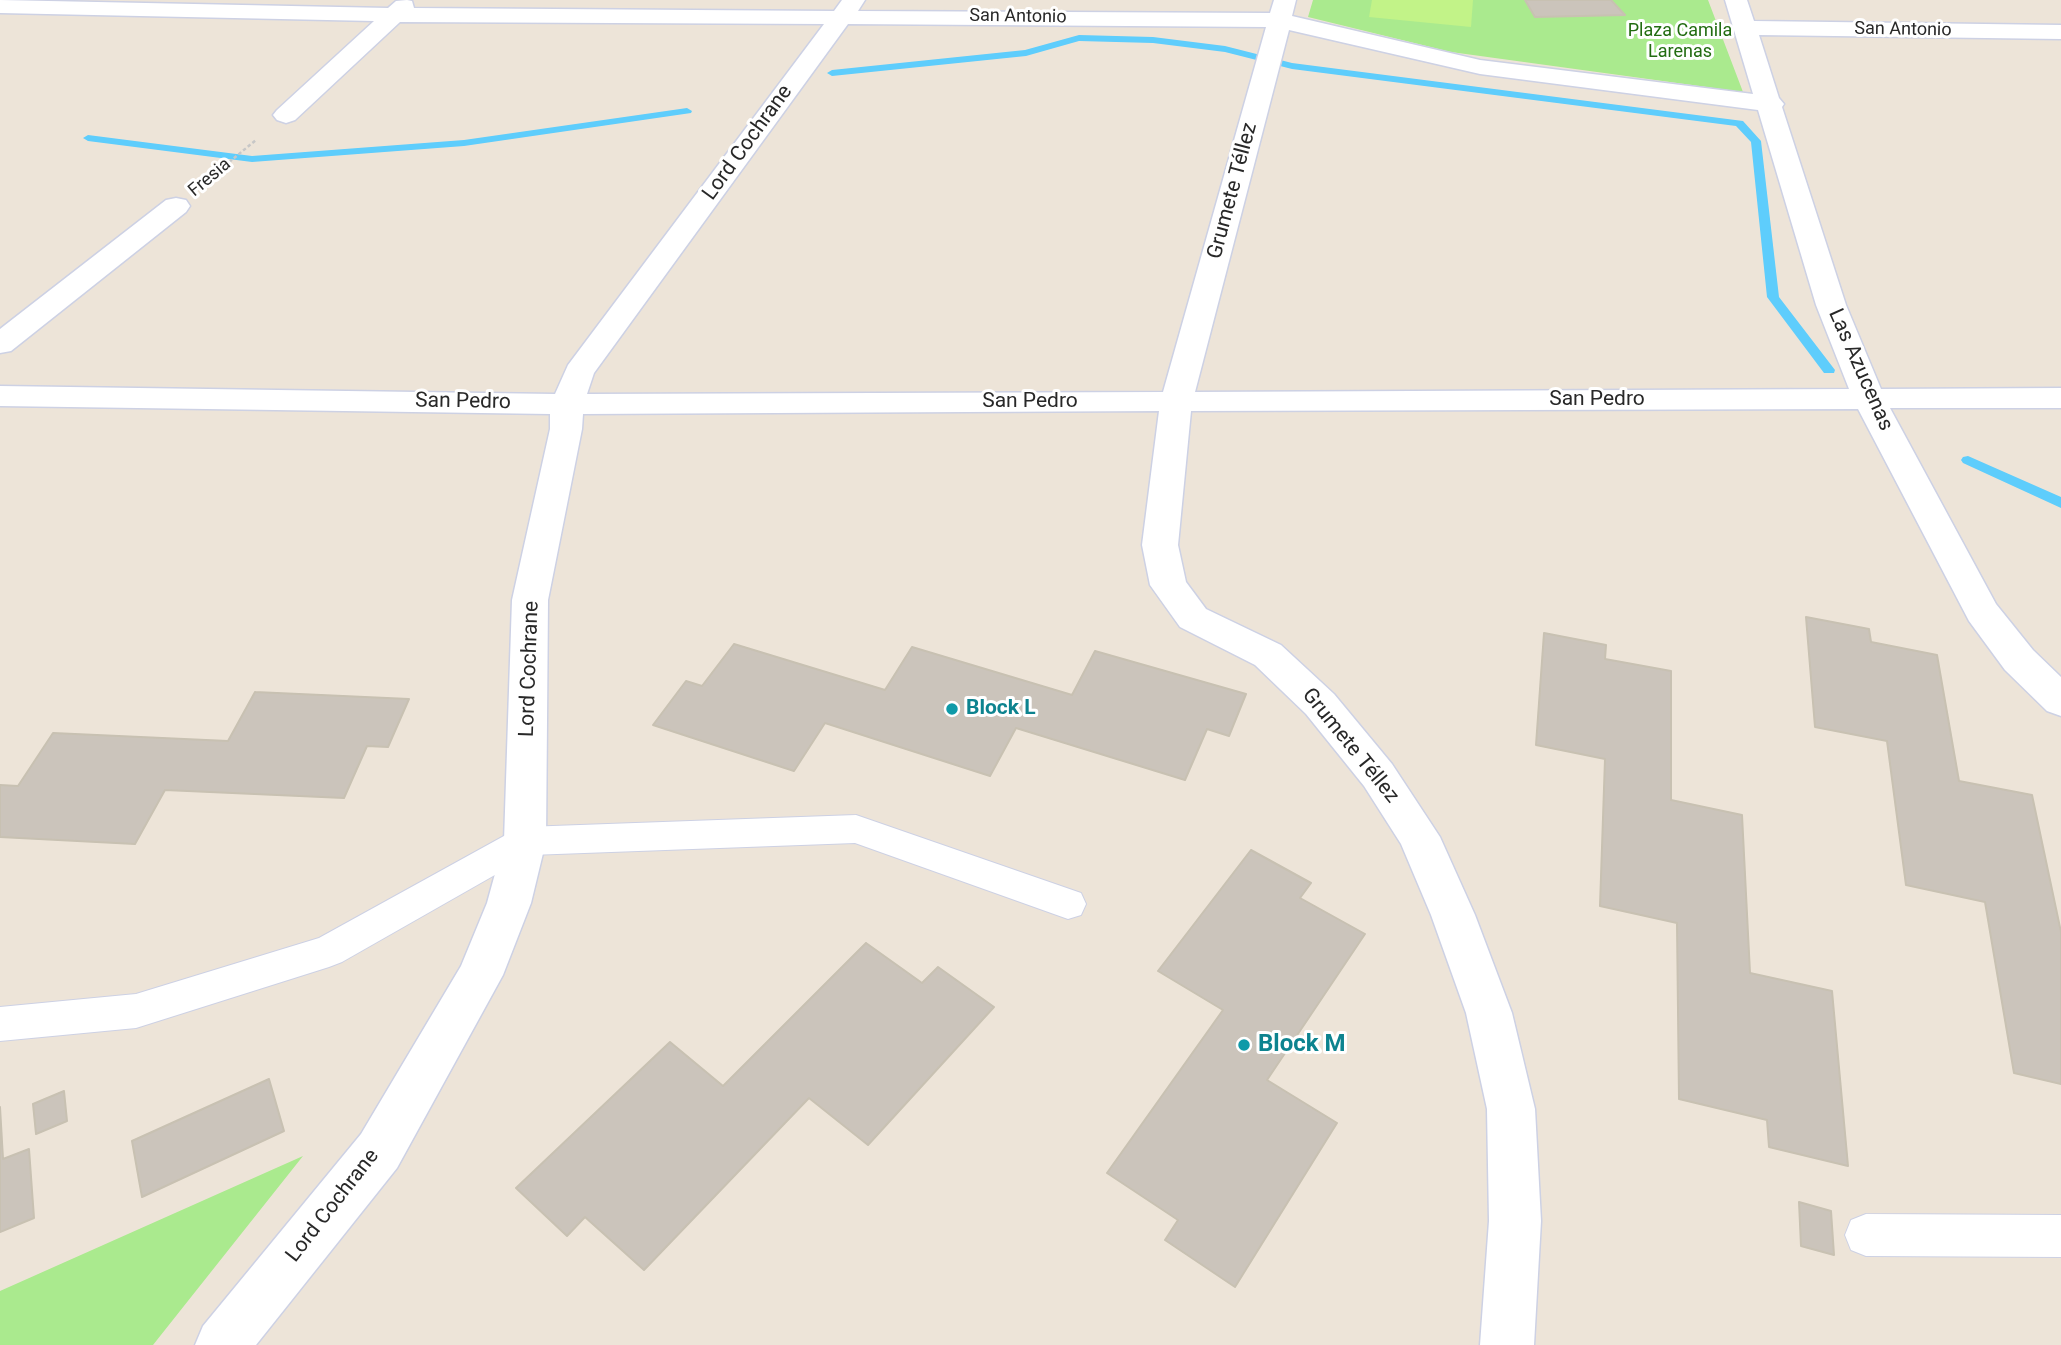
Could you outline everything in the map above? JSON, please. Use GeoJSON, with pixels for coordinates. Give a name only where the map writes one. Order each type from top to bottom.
{"type":"FeatureCollection","features":[{"type":"Feature","properties":{"kind":"street","name":"Las Azucenas"},"geometry":{"type":"LineString","coordinates":[[1736,0],[1771,104],[1831,305],[1869,399],[1982,612],[2019,660],[2061,701]]}},
{"type":"Feature","properties":{"kind":"street","name":"San Antonio"},"geometry":{"type":"LineString","coordinates":[[0,6],[1282,10],[1329,34],[1480,67],[1771,104]]}},
{"type":"Feature","properties":{"kind":"street"},"geometry":{"type":"LineString","coordinates":[[286,115],[403,7]]}},
{"type":"Feature","properties":{"kind":"street","name":"Lord Cochrane"},"geometry":{"type":"LineString","coordinates":[[222,1345],[379,1151],[480,975],[509,903],[525,841],[530,600],[566,429],[567,404],[579,372],[848,8]]}},
{"type":"Feature","properties":{"kind":"street","name":"Grumete Téllez"},"geometry":{"type":"LineString","coordinates":[[1282,10],[1176,402],[1160,545],[1168,585],[1193,618],[1268,655],[1320,704],[1378,775],[1419,837],[1453,915],[1489,1013],[1511,1109],[1515,1221],[1507,1345]]}},
{"type":"Feature","properties":{"kind":"street","name":"San Antonio"},"geometry":{"type":"LineString","coordinates":[[1745,28],[2061,32]]}},
{"type":"Feature","properties":{"kind":"street","name":"Fresia"},"geometry":{"type":"LineString","coordinates":[[0,344],[176,206]]}},
{"type":"Feature","properties":{"kind":"street","name":"San Pedro"},"geometry":{"type":"LineString","coordinates":[[0,396],[567,404],[2061,398]]}},
{"type":"Feature","properties":{"kind":"lane"},"geometry":{"type":"LineString","coordinates":[[0,1024],[135,1011],[329,951],[525,841],[856,829],[1068,904]]}},
{"type":"Feature","properties":{"kind":"lane"},"geometry":{"type":"LineString","coordinates":[[1866,1235],[2061,1236]]}},
{"type":"Feature","properties":{"kind":"path","name":"Fresia"},"geometry":{"type":"LineString","coordinates":[[176,206],[286,115]]}},
{"type":"Feature","properties":{"kind":"green space","name":"Plaza Camila Larenas"},"geometry":{"type":"Polygon","coordinates":[[[1313,0],[1708,0],[1743,92],[1451,52],[1308,17],[1313,0]]]}},
{"type":"Feature","properties":{"kind":"green space"},"geometry":{"type":"Polygon","coordinates":[[[1372,0],[1473,0],[1471,27],[1369,17],[1372,0]]]}},
{"type":"Feature","properties":{"kind":"green space"},"geometry":{"type":"Polygon","coordinates":[[[303,1156],[153,1345],[0,1345],[0,1291],[303,1156]]]}},
{"type":"Feature","properties":{"kind":"building"},"geometry":{"type":"Polygon","coordinates":[[[1525,0],[1611,0],[1625,15],[1535,17],[1525,0]]]}},
{"type":"Feature","properties":{"kind":"building"},"geometry":{"type":"Polygon","coordinates":[[[1806,617],[1869,629],[1871,642],[1937,655],[1959,781],[2032,795],[2061,932],[2061,1084],[2014,1073],[1985,902],[1906,885],[1887,741],[1815,727],[1806,617]]]}},
{"type":"Feature","properties":{"kind":"building"},"geometry":{"type":"Polygon","coordinates":[[[1544,633],[1606,645],[1605,659],[1671,671],[1671,800],[1742,815],[1750,973],[1832,991],[1848,1166],[1769,1147],[1767,1120],[1679,1099],[1677,923],[1600,906],[1605,759],[1536,745],[1544,633]]]}},
{"type":"Feature","properties":{"kind":"building","name":"Block L"},"geometry":{"type":"Polygon","coordinates":[[[734,644],[885,690],[912,647],[1072,695],[1095,651],[1246,694],[1229,736],[1207,729],[1185,780],[1016,728],[990,776],[825,723],[794,771],[653,725],[686,681],[702,686],[734,644]]]}},
{"type":"Feature","properties":{"kind":"building"},"geometry":{"type":"Polygon","coordinates":[[[255,692],[409,699],[388,747],[367,746],[344,798],[165,790],[135,844],[0,837],[0,785],[18,786],[53,733],[228,741],[255,692]]]}},
{"type":"Feature","properties":{"kind":"building","name":"Block M"},"geometry":{"type":"Polygon","coordinates":[[[1251,850],[1311,883],[1300,898],[1365,934],[1267,1080],[1337,1123],[1235,1287],[1165,1240],[1178,1220],[1107,1173],[1223,1010],[1158,971],[1251,850]]]}},
{"type":"Feature","properties":{"kind":"building"},"geometry":{"type":"Polygon","coordinates":[[[866,943],[922,983],[938,967],[994,1007],[868,1145],[809,1098],[644,1270],[585,1217],[567,1236],[516,1188],[670,1042],[723,1086],[866,943]]]}},
{"type":"Feature","properties":{"kind":"building"},"geometry":{"type":"Polygon","coordinates":[[[269,1079],[284,1131],[142,1197],[132,1141],[269,1079]]]}},
{"type":"Feature","properties":{"kind":"building"},"geometry":{"type":"Polygon","coordinates":[[[64,1091],[67,1121],[36,1134],[33,1104],[64,1091]]]}},
{"type":"Feature","properties":{"kind":"building"},"geometry":{"type":"Polygon","coordinates":[[[0,1107],[3,1159],[29,1149],[34,1218],[0,1232],[0,1107]]]}},
{"type":"Feature","properties":{"kind":"building"},"geometry":{"type":"Polygon","coordinates":[[[1799,1202],[1831,1211],[1834,1255],[1801,1246],[1799,1202]]]}},
{"type":"Feature","properties":{"kind":"waterway"},"geometry":{"type":"LineString","coordinates":[[832,73],[1026,53],[1079,38],[1153,40],[1225,49],[1292,66],[1739,123],[1756,141],[1773,297],[1829,370]]}},
{"type":"Feature","properties":{"kind":"waterway"},"geometry":{"type":"LineString","coordinates":[[88,138],[252,159],[464,143],[687,111]]}},
{"type":"Feature","properties":{"kind":"waterway"},"geometry":{"type":"LineString","coordinates":[[1968,460],[2061,503]]}},
{"type":"Feature","properties":{"kind":"place","name":"Block L"},"geometry":{"type":"Point","coordinates":[952,709]}},
{"type":"Feature","properties":{"kind":"place","name":"Block M"},"geometry":{"type":"Point","coordinates":[1244,1045]}}]}
